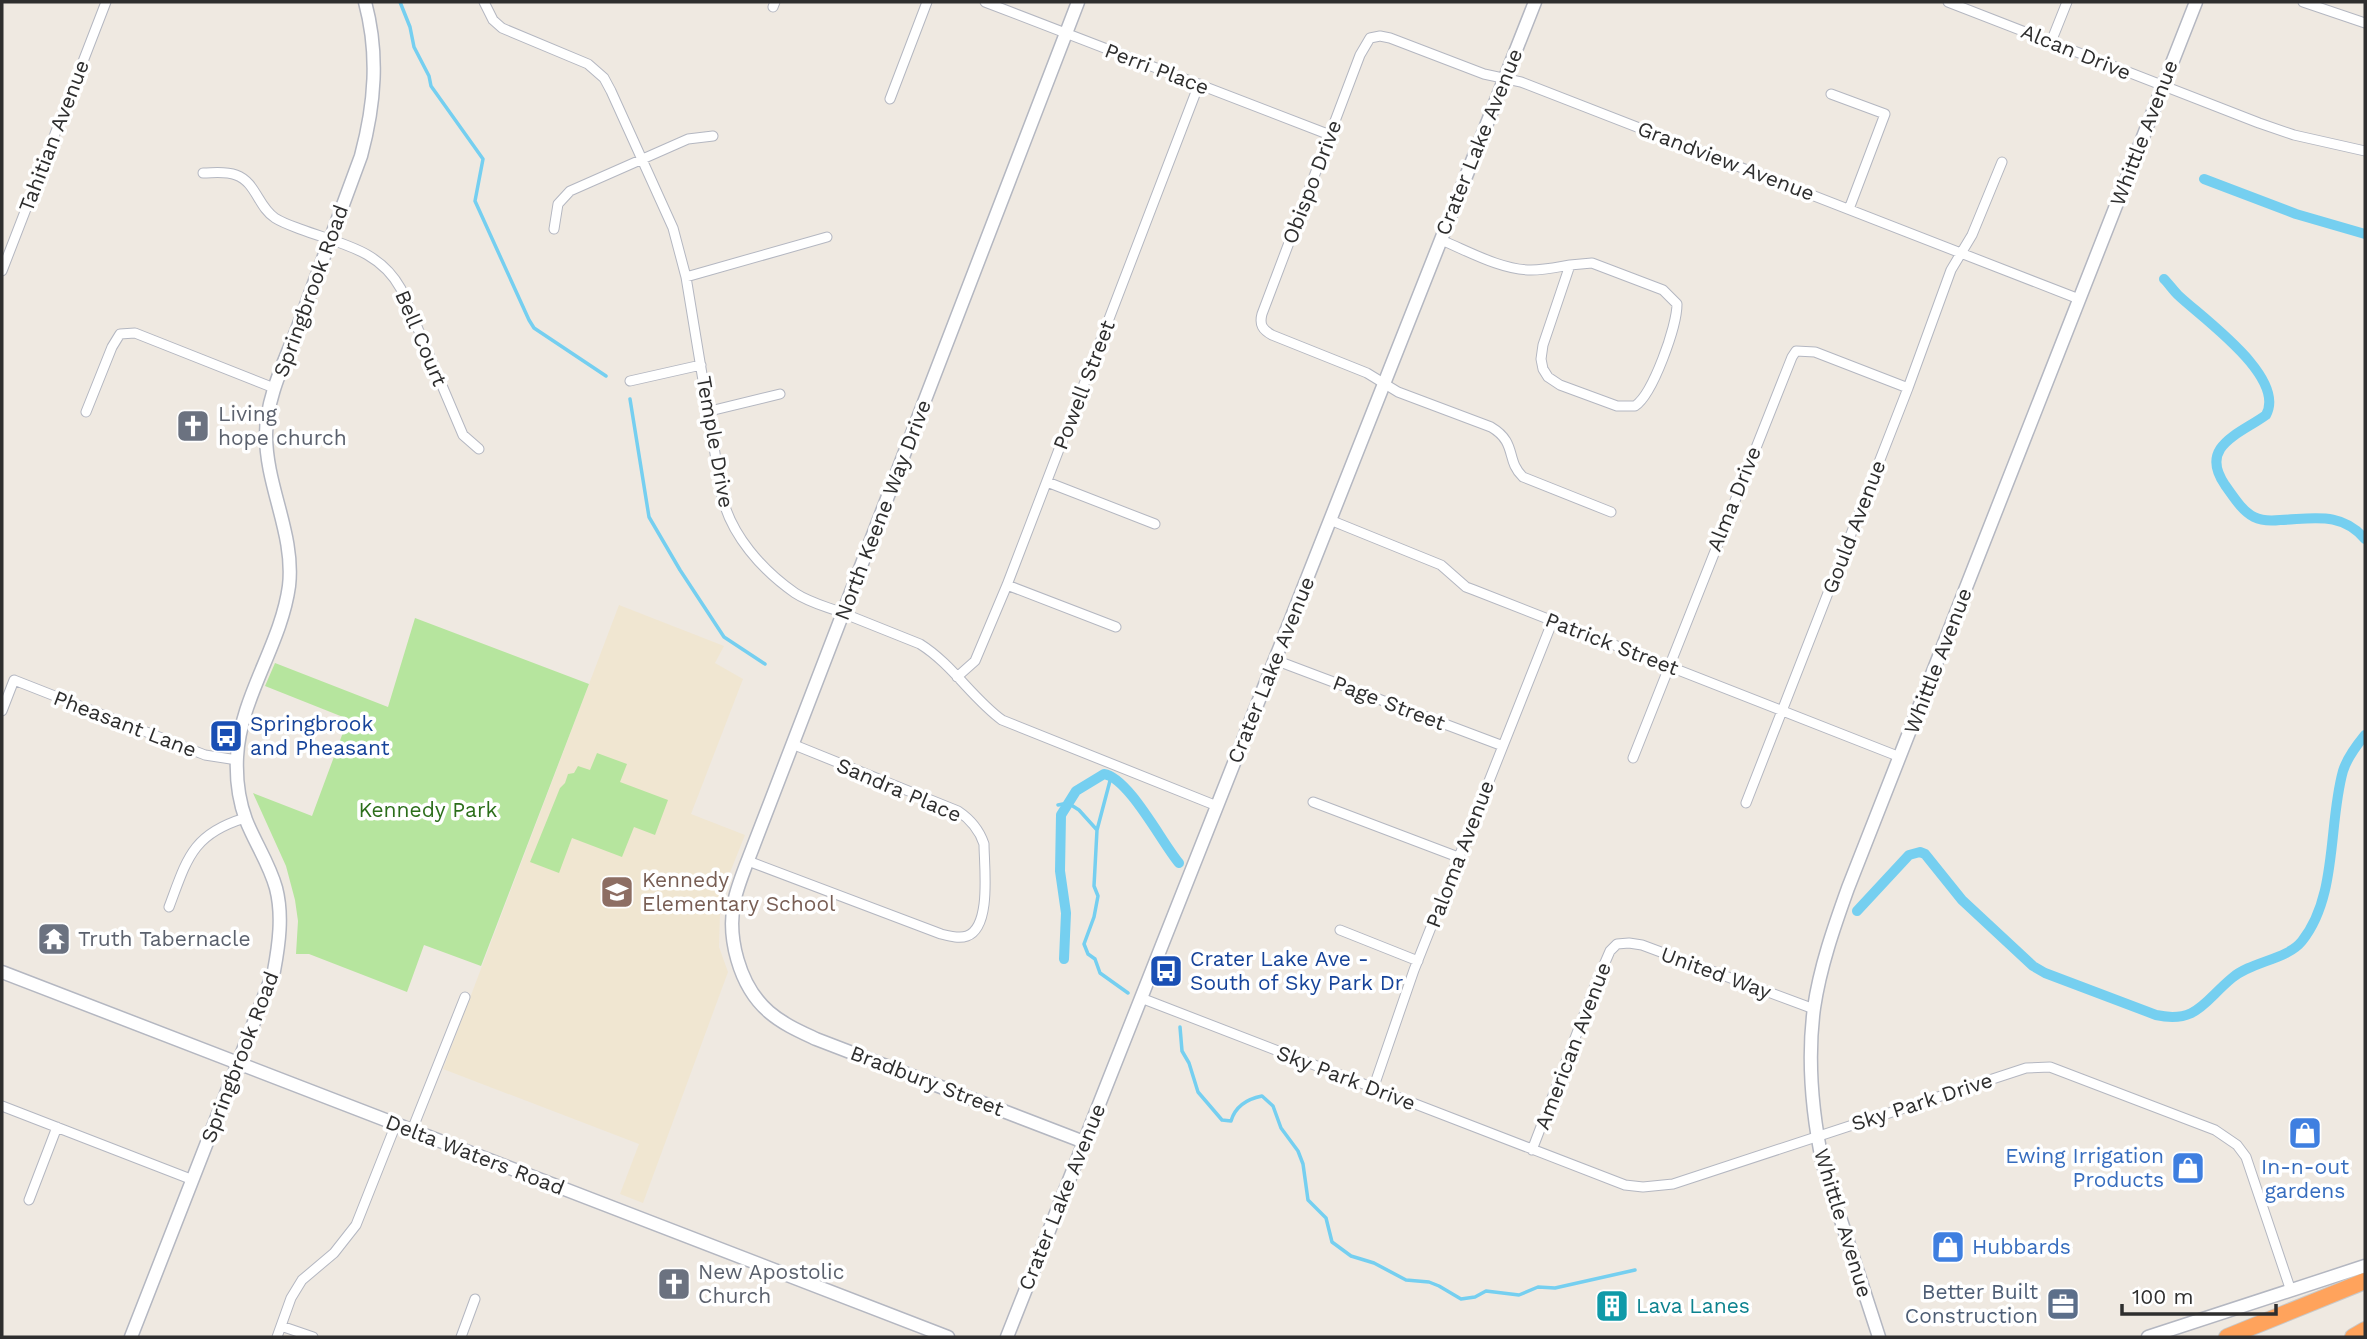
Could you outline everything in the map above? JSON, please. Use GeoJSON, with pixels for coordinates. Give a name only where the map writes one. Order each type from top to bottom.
{"type":"FeatureCollection","features":[{"type":"Feature","properties":{"kind":"highway"},"geometry":{"type":"LineString","coordinates":[[2227,1337],[2365,1281]]}},
{"type":"Feature","properties":{"kind":"highway"},"geometry":{"type":"LineString","coordinates":[[2353,1337],[2365,1330]]}},
{"type":"Feature","properties":{"kind":"street","name":"Tahitian Avenue"},"geometry":{"type":"LineString","coordinates":[[2,271],[5,254],[106,2]]}},
{"type":"Feature","properties":{"kind":"street","name":"Springbrook Road"},"geometry":{"type":"LineString","coordinates":[[131,1337],[274,971],[280,915],[276,890],[268,864],[246,818],[239,788],[237,760],[242,726],[285,608],[289,586],[287,540],[269,469],[268,416],[274,388],[361,156],[373,102],[374,53],[365,2]]}},
{"type":"Feature","properties":{"kind":"street","name":"Temple Drive"},"geometry":{"type":"LineString","coordinates":[[484,2],[493,20],[502,28],[597,69],[611,91],[673,228],[687,276],[727,516],[734,530],[757,558],[796,593],[920,644],[932,652],[983,705],[1012,725],[1217,806]]}},
{"type":"Feature","properties":{"kind":"street"},"geometry":{"type":"LineString","coordinates":[[890,99],[927,2]]}},
{"type":"Feature","properties":{"kind":"street","name":"Perri Place"},"geometry":{"type":"LineString","coordinates":[[985,2],[1330,135]]}},
{"type":"Feature","properties":{"kind":"street","name":"North Keene Way Drive"},"geometry":{"type":"LineString","coordinates":[[772,1014],[758,1000],[744,976],[731,923],[735,895],[1078,2]]}},
{"type":"Feature","properties":{"kind":"street","name":"Crater Lake Avenue"},"geometry":{"type":"LineString","coordinates":[[1007,1337],[1535,2]]}},
{"type":"Feature","properties":{"kind":"street","name":"Alcan Drive"},"geometry":{"type":"LineString","coordinates":[[1948,2],[2294,135],[2365,151]]}},
{"type":"Feature","properties":{"kind":"street"},"geometry":{"type":"LineString","coordinates":[[2052,42],[2067,2]]}},
{"type":"Feature","properties":{"kind":"street","name":"Whittle Avenue"},"geometry":{"type":"LineString","coordinates":[[1879,1337],[1823,1165],[1817,1137],[1811,1090],[1814,1009],[1822,968],[1847,888],[2196,2]]}},
{"type":"Feature","properties":{"kind":"street"},"geometry":{"type":"LineString","coordinates":[[2303,2],[2365,23]]}},
{"type":"Feature","properties":{"kind":"street","name":"Grandview Avenue"},"geometry":{"type":"LineString","coordinates":[[1370,38],[1390,38],[1484,74],[1521,82],[2079,299]]}},
{"type":"Feature","properties":{"kind":"street","name":"Obispo Drive"},"geometry":{"type":"LineString","coordinates":[[1370,38],[1360,55],[1260,321],[1262,328],[1272,335],[1367,373],[1384,384]]}},
{"type":"Feature","properties":{"kind":"street","name":"Powell Street"},"geometry":{"type":"LineString","coordinates":[[957,677],[975,662],[1199,85]]}},
{"type":"Feature","properties":{"kind":"street"},"geometry":{"type":"LineString","coordinates":[[1831,94],[1885,114],[1849,209]]}},
{"type":"Feature","properties":{"kind":"street"},"geometry":{"type":"LineString","coordinates":[[554,229],[558,204],[569,191],[688,138],[713,136]]}},
{"type":"Feature","properties":{"kind":"street","name":"Gould Avenue"},"geometry":{"type":"LineString","coordinates":[[1746,803],[1908,388],[1951,270],[1972,235],[2001,162]]}},
{"type":"Feature","properties":{"kind":"street","name":"Bell Court"},"geometry":{"type":"LineString","coordinates":[[203,173],[222,172],[236,175],[247,181],[261,203],[276,219],[372,256],[388,269],[401,289],[463,435],[479,449]]}},
{"type":"Feature","properties":{"kind":"street"},"geometry":{"type":"LineString","coordinates":[[687,276],[827,237]]}},
{"type":"Feature","properties":{"kind":"street"},"geometry":{"type":"LineString","coordinates":[[1441,240],[1521,269],[1532,270],[1570,265],[1592,264],[1663,290],[1677,304],[1675,322],[1649,392],[1635,406],[1616,407],[1560,385],[1548,377],[1543,369],[1543,345],[1570,265]]}},
{"type":"Feature","properties":{"kind":"street"},"geometry":{"type":"LineString","coordinates":[[86,412],[111,346],[120,334],[126,332],[135,333],[274,388]]}},
{"type":"Feature","properties":{"kind":"street","name":"Alma Drive"},"geometry":{"type":"LineString","coordinates":[[1633,758],[1787,364],[1796,351],[1815,352],[1908,388]]}},
{"type":"Feature","properties":{"kind":"street"},"geometry":{"type":"LineString","coordinates":[[630,381],[701,365]]}},
{"type":"Feature","properties":{"kind":"street"},"geometry":{"type":"LineString","coordinates":[[1384,384],[1398,392],[1491,427],[1507,440],[1518,471],[1523,477],[1611,512]]}},
{"type":"Feature","properties":{"kind":"street"},"geometry":{"type":"LineString","coordinates":[[710,411],[780,394]]}},
{"type":"Feature","properties":{"kind":"street"},"geometry":{"type":"LineString","coordinates":[[1047,482],[1155,524]]}},
{"type":"Feature","properties":{"kind":"street","name":"Patrick Street"},"geometry":{"type":"LineString","coordinates":[[1330,520],[1441,565],[1466,587],[1900,757]]}},
{"type":"Feature","properties":{"kind":"street"},"geometry":{"type":"LineString","coordinates":[[1006,585],[1116,627]]}},
{"type":"Feature","properties":{"kind":"street","name":"Paloma Avenue"},"geometry":{"type":"LineString","coordinates":[[1373,1089],[1418,961],[1553,620]]}},
{"type":"Feature","properties":{"kind":"street","name":"Page Street"},"geometry":{"type":"LineString","coordinates":[[1275,660],[1503,746]]}},
{"type":"Feature","properties":{"kind":"street","name":"Pheasant Lane"},"geometry":{"type":"LineString","coordinates":[[2,711],[14,680],[205,755],[237,760]]}},
{"type":"Feature","properties":{"kind":"street","name":"Sandra Place"},"geometry":{"type":"LineString","coordinates":[[748,861],[941,933],[970,936],[981,922],[984,910],[984,844],[968,817],[792,744]]}},
{"type":"Feature","properties":{"kind":"street"},"geometry":{"type":"LineString","coordinates":[[1313,802],[1458,857]]}},
{"type":"Feature","properties":{"kind":"street"},"geometry":{"type":"LineString","coordinates":[[169,907],[188,858],[199,843],[213,831],[246,818]]}},
{"type":"Feature","properties":{"kind":"street"},"geometry":{"type":"LineString","coordinates":[[1340,930],[1418,961]]}},
{"type":"Feature","properties":{"kind":"street","name":"United Way"},"geometry":{"type":"LineString","coordinates":[[1617,944],[1642,946],[1814,1009]]}},
{"type":"Feature","properties":{"kind":"street","name":"American Avenue"},"geometry":{"type":"LineString","coordinates":[[1532,1150],[1597,981],[1610,951],[1617,944]]}},
{"type":"Feature","properties":{"kind":"street","name":"Delta Waters Road"},"geometry":{"type":"LineString","coordinates":[[2,972],[948,1337]]}},
{"type":"Feature","properties":{"kind":"street"},"geometry":{"type":"LineString","coordinates":[[412,1130],[464,997]]}},
{"type":"Feature","properties":{"kind":"street","name":"Sky Park Drive"},"geometry":{"type":"LineString","coordinates":[[1141,998],[1625,1185],[1660,1187],[1683,1181],[2026,1068],[2050,1067],[2215,1130],[2237,1145],[2246,1157],[2291,1291]]}},
{"type":"Feature","properties":{"kind":"street","name":"Bradbury Street"},"geometry":{"type":"LineString","coordinates":[[772,1014],[816,1039],[1084,1142]]}},
{"type":"Feature","properties":{"kind":"street"},"geometry":{"type":"LineString","coordinates":[[2,1106],[193,1180]]}},
{"type":"Feature","properties":{"kind":"street"},"geometry":{"type":"LineString","coordinates":[[277,1337],[291,1298],[302,1280],[334,1253],[356,1225],[396,1124]]}},
{"type":"Feature","properties":{"kind":"street"},"geometry":{"type":"LineString","coordinates":[[29,1200],[57,1127]]}},
{"type":"Feature","properties":{"kind":"street"},"geometry":{"type":"LineString","coordinates":[[2148,1337],[2365,1266]]}},
{"type":"Feature","properties":{"kind":"street"},"geometry":{"type":"LineString","coordinates":[[461,1337],[475,1299]]}},
{"type":"Feature","properties":{"kind":"street"},"geometry":{"type":"LineString","coordinates":[[281,1326],[313,1337]]}},
{"type":"Feature","properties":{"kind":"shaded area","name":"Kennedy Elementary School"},"geometry":{"type":"Polygon","coordinates":[[[619,605],[724,646],[715,663],[743,679],[691,814],[745,835],[727,880],[720,912],[719,947],[728,972],[643,1203],[620,1194],[639,1144],[443,1069],[619,605]]]}},
{"type":"Feature","properties":{"kind":"green space","name":"Kennedy Park"},"geometry":{"type":"Polygon","coordinates":[[[415,618],[589,684],[481,966],[424,945],[407,992],[309,954],[296,954],[298,921],[286,866],[253,793],[312,816],[348,719],[265,686],[275,663],[388,707],[415,618]]]}},
{"type":"Feature","properties":{"kind":"green space"},"geometry":{"type":"Polygon","coordinates":[[[597,753],[627,764],[620,782],[668,800],[655,835],[634,827],[622,857],[572,838],[559,873],[530,862],[568,774],[574,773],[578,766],[590,770],[597,753]]]}},
{"type":"Feature","properties":{"kind":"waterway"},"geometry":{"type":"LineString","coordinates":[[400,2],[410,27],[414,47],[429,76],[431,86],[483,159],[475,201],[529,320],[534,328],[606,376]]}},
{"type":"Feature","properties":{"kind":"waterway"},"geometry":{"type":"LineString","coordinates":[[2204,179],[2296,214],[2365,234]]}},
{"type":"Feature","properties":{"kind":"waterway"},"geometry":{"type":"LineString","coordinates":[[2164,279],[2178,295],[2239,349],[2264,383],[2269,400],[2266,415],[2226,442],[2216,460],[2218,472],[2238,503],[2250,514],[2263,520],[2336,520],[2356,530],[2365,539]]}},
{"type":"Feature","properties":{"kind":"waterway"},"geometry":{"type":"LineString","coordinates":[[630,399],[649,517],[724,637],[765,664]]}},
{"type":"Feature","properties":{"kind":"waterway"},"geometry":{"type":"LineString","coordinates":[[1857,911],[1909,855],[1920,852],[1925,854],[1962,900],[2033,966],[2156,1015],[2170,1017],[2191,1013],[2240,972],[2279,957],[2302,941],[2313,923],[2327,881],[2343,771],[2349,757],[2365,735]]}},
{"type":"Feature","properties":{"kind":"waterway"},"geometry":{"type":"LineString","coordinates":[[1064,959],[1066,913],[1060,871],[1061,815],[1076,791],[1104,774],[1114,778],[1134,799],[1179,863]]}},
{"type":"Feature","properties":{"kind":"waterway"},"geometry":{"type":"LineString","coordinates":[[1097,830],[1111,777]]}},
{"type":"Feature","properties":{"kind":"waterway"},"geometry":{"type":"LineString","coordinates":[[1058,805],[1068,803],[1079,810],[1097,830],[1094,886],[1098,896],[1084,944],[1088,954],[1095,959],[1100,973],[1128,993]]}},
{"type":"Feature","properties":{"kind":"waterway"},"geometry":{"type":"LineString","coordinates":[[1180,1027],[1182,1051],[1189,1063],[1198,1092],[1222,1120],[1231,1121],[1239,1108],[1257,1097],[1262,1096],[1273,1106],[1281,1128],[1298,1151],[1303,1164],[1308,1200],[1326,1218],[1332,1242],[1351,1256],[1374,1263],[1406,1280],[1429,1282],[1461,1299],[1475,1297],[1486,1291],[1519,1295],[1538,1287],[1555,1288],[1635,1270]]}},
{"type":"Feature","properties":{"kind":"place","name":"Living hope church"},"geometry":{"type":"Point","coordinates":[193,426]}},
{"type":"Feature","properties":{"kind":"place","name":"Springbrook and Pheasant"},"geometry":{"type":"Point","coordinates":[226,736]}},
{"type":"Feature","properties":{"kind":"place","name":"Kennedy Elementary School"},"geometry":{"type":"Point","coordinates":[617,892]}},
{"type":"Feature","properties":{"kind":"place","name":"Truth Tabernacle"},"geometry":{"type":"Point","coordinates":[54,939]}},
{"type":"Feature","properties":{"kind":"place","name":"Crater Lake Ave - South of Sky Park Dr"},"geometry":{"type":"Point","coordinates":[1166,971]}},
{"type":"Feature","properties":{"kind":"place","name":"In-n-out gardens"},"geometry":{"type":"Point","coordinates":[2305,1133]}},
{"type":"Feature","properties":{"kind":"place","name":"Ewing Irrigation Products"},"geometry":{"type":"Point","coordinates":[2188,1168]}},
{"type":"Feature","properties":{"kind":"place","name":"Hubbards"},"geometry":{"type":"Point","coordinates":[1948,1247]}},
{"type":"Feature","properties":{"kind":"place","name":"New Apostolic Church"},"geometry":{"type":"Point","coordinates":[674,1284]}},
{"type":"Feature","properties":{"kind":"place","name":"Better Built Construction"},"geometry":{"type":"Point","coordinates":[2063,1304]}},
{"type":"Feature","properties":{"kind":"place","name":"Lava Lanes"},"geometry":{"type":"Point","coordinates":[1612,1306]}}]}
